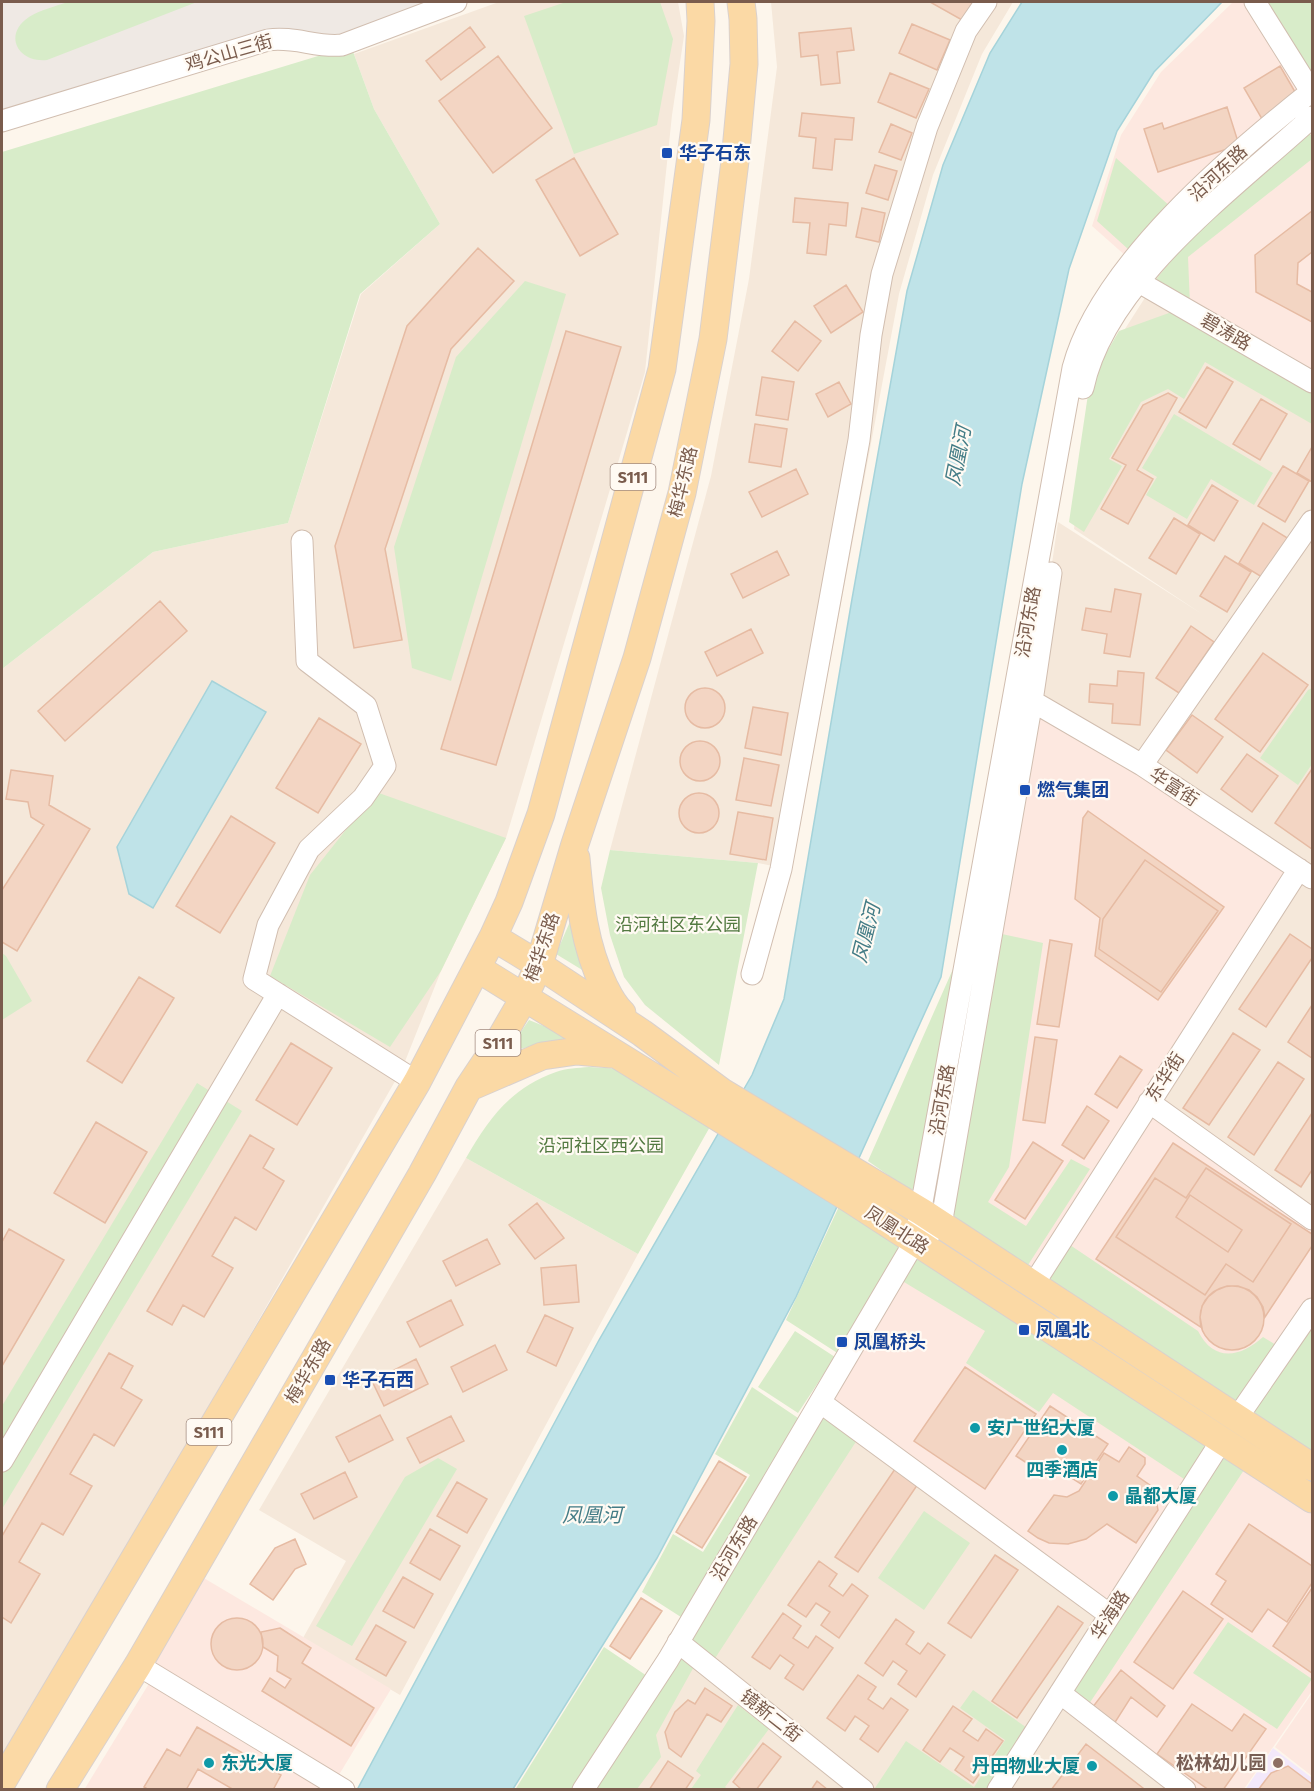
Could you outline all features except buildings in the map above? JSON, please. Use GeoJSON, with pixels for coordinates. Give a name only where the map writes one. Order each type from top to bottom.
{"type":"FeatureCollection","features":[{"type":"Feature","properties":{"kind":"main road","name":"S111"},"geometry":{"type":"LineString","coordinates":[[2,1782],[417,1082],[477,969],[509,902],[541,814],[662,369],[696,120],[700,2]]}},
{"type":"Feature","properties":{"kind":"main road","name":"梅华东路"},"geometry":{"type":"LineString","coordinates":[[60,1790],[138,1665],[422,1174],[469,1087],[524,998],[539,965],[575,844],[637,658],[679,504],[711,350],[735,161],[743,75],[741,2]]}},
{"type":"Feature","properties":{"kind":"main road"},"geometry":{"type":"LineString","coordinates":[[575,844],[582,921],[594,966],[614,1006],[642,1033]]}},
{"type":"Feature","properties":{"kind":"main road","name":"凤凰北路"},"geometry":{"type":"LineString","coordinates":[[493,937],[642,1033],[725,1108]]}},
{"type":"Feature","properties":{"kind":"main road","name":"凤凰北路"},"geometry":{"type":"LineString","coordinates":[[477,969],[618,1054],[725,1108],[856,1189],[915,1241],[1312,1499]]}},
{"type":"Feature","properties":{"kind":"main road"},"geometry":{"type":"LineString","coordinates":[[469,1087],[543,1056],[577,1051],[618,1054]]}},
{"type":"Feature","properties":{"kind":"main road","name":"凤凰北路"},"geometry":{"type":"LineString","coordinates":[[856,1189],[932,1219],[1312,1467]]}},
{"type":"Feature","properties":{"kind":"street","name":"鸡公山三街"},"geometry":{"type":"LineString","coordinates":[[2,121],[268,40],[292,39],[330,47],[342,45],[456,2]]}},
{"type":"Feature","properties":{"kind":"street"},"geometry":{"type":"LineString","coordinates":[[752,974],[781,869],[859,440],[871,335],[882,273],[927,127],[966,31],[986,2]]}},
{"type":"Feature","properties":{"kind":"street"},"geometry":{"type":"LineString","coordinates":[[1254,2],[1312,92]]}},
{"type":"Feature","properties":{"kind":"street","name":"沿河东路"},"geometry":{"type":"LineString","coordinates":[[932,1219],[1077,352],[1102,302],[1144,247],[1217,173],[1312,92]]}},
{"type":"Feature","properties":{"kind":"street","name":"沿河东路"},"geometry":{"type":"LineString","coordinates":[[583,1790],[678,1642],[915,1241],[932,1219],[1032,701],[1058,522],[1086,374],[1096,347],[1105,330],[1139,282],[1174,243],[1220,199],[1310,124]]}},
{"type":"Feature","properties":{"kind":"street","name":"碧涛路"},"geometry":{"type":"LineString","coordinates":[[1139,282],[1312,382]]}},
{"type":"Feature","properties":{"kind":"street"},"geometry":{"type":"LineString","coordinates":[[1142,765],[1312,521]]}},
{"type":"Feature","properties":{"kind":"street"},"geometry":{"type":"LineString","coordinates":[[302,541],[307,661],[366,706],[385,766],[363,798],[309,849],[268,925],[254,979],[417,1082]]}},
{"type":"Feature","properties":{"kind":"street","name":"华富街"},"geometry":{"type":"LineString","coordinates":[[1032,701],[1142,765],[1306,874]]}},
{"type":"Feature","properties":{"kind":"street","name":"东华街"},"geometry":{"type":"LineString","coordinates":[[1033,1285],[1149,1102],[1306,874]]}},
{"type":"Feature","properties":{"kind":"street"},"geometry":{"type":"LineString","coordinates":[[2,1461],[278,994]]}},
{"type":"Feature","properties":{"kind":"street"},"geometry":{"type":"LineString","coordinates":[[1149,1102],[1312,1219]]}},
{"type":"Feature","properties":{"kind":"street"},"geometry":{"type":"LineString","coordinates":[[1237,1418],[1312,1309]]}},
{"type":"Feature","properties":{"kind":"street"},"geometry":{"type":"LineString","coordinates":[[820,1402],[1110,1615]]}},
{"type":"Feature","properties":{"kind":"street","name":"华海路"},"geometry":{"type":"LineString","coordinates":[[998,1790],[1222,1440]]}},
{"type":"Feature","properties":{"kind":"street","name":"镜新二街"},"geometry":{"type":"LineString","coordinates":[[678,1642],[863,1790]]}},
{"type":"Feature","properties":{"kind":"street"},"geometry":{"type":"LineString","coordinates":[[138,1665],[338,1786]]}},
{"type":"Feature","properties":{"kind":"street"},"geometry":{"type":"LineString","coordinates":[[1060,1693],[1185,1790]]}},
{"type":"Feature","properties":{"kind":"shaded area"},"geometry":{"type":"Polygon","coordinates":[[[2,2],[453,2],[341,44],[294,38],[2,115],[2,2]]]}},
{"type":"Feature","properties":{"kind":"shaded area"},"geometry":{"type":"Polygon","coordinates":[[[499,2],[678,2],[684,36],[672,115],[645,372],[506,838],[441,971],[402,1069],[2,1769],[2,669],[153,552],[288,523],[361,294],[440,224],[374,109],[354,54],[499,2]]]}},
{"type":"Feature","properties":{"kind":"shaded area"},"geometry":{"type":"Polygon","coordinates":[[[771,2],[1013,2],[982,54],[933,175],[899,294],[791,870],[758,863],[610,850],[711,476],[749,279],[777,67],[771,2]]]}},
{"type":"Feature","properties":{"kind":"shaded area"},"geometry":{"type":"Polygon","coordinates":[[[1233,2],[1248,2],[1305,93],[1144,272],[1092,226],[1121,135],[1161,72],[1233,2]]]}},
{"type":"Feature","properties":{"kind":"shaded area"},"geometry":{"type":"Polygon","coordinates":[[[1298,114],[1312,133],[1312,380],[1147,284],[1226,189],[1298,114]]]}},
{"type":"Feature","properties":{"kind":"shaded area"},"geometry":{"type":"Polygon","coordinates":[[[1148,293],[1312,392],[1312,877],[1032,701],[1058,522],[1202,614],[1074,529],[1093,379],[1148,293]]]}},
{"type":"Feature","properties":{"kind":"shaded area"},"geometry":{"type":"Polygon","coordinates":[[[1032,702],[1299,870],[1033,1284],[949,1186],[1032,702]]]}},
{"type":"Feature","properties":{"kind":"shaded area"},"geometry":{"type":"Polygon","coordinates":[[[1299,870],[1312,879],[1312,1215],[1154,1102],[1299,870]]]}},
{"type":"Feature","properties":{"kind":"shaded area"},"geometry":{"type":"Polygon","coordinates":[[[1152,1112],[1312,1226],[1312,1297],[1236,1407],[1043,1282],[1152,1112]]]}},
{"type":"Feature","properties":{"kind":"shaded area"},"geometry":{"type":"Polygon","coordinates":[[[466,1158],[638,1254],[400,1695],[303,1638],[346,1561],[259,1510],[466,1158]]]}},
{"type":"Feature","properties":{"kind":"shaded area"},"geometry":{"type":"Polygon","coordinates":[[[916,1244],[1220,1439],[1109,1611],[823,1402],[916,1244]]]}},
{"type":"Feature","properties":{"kind":"shaded area"},"geometry":{"type":"Polygon","coordinates":[[[822,1405],[1107,1615],[997,1789],[865,1789],[681,1642],[822,1405]]]}},
{"type":"Feature","properties":{"kind":"shaded area"},"geometry":{"type":"Polygon","coordinates":[[[1224,1441],[1312,1498],[1312,1691],[1244,1789],[1188,1789],[1062,1693],[1224,1441]]]}},
{"type":"Feature","properties":{"kind":"shaded area"},"geometry":{"type":"Polygon","coordinates":[[[192,1571],[391,1689],[334,1783],[139,1665],[192,1571]]]}},
{"type":"Feature","properties":{"kind":"shaded area"},"geometry":{"type":"Polygon","coordinates":[[[679,1644],[858,1790],[585,1790],[679,1644]]]}},
{"type":"Feature","properties":{"kind":"shaded area"},"geometry":{"type":"Polygon","coordinates":[[[153,1677],[332,1790],[84,1790],[153,1677]]]}},
{"type":"Feature","properties":{"kind":"shaded area"},"geometry":{"type":"Polygon","coordinates":[[[1312,1693],[1312,1776],[1275,1747],[1312,1693]]]}},
{"type":"Feature","properties":{"kind":"shaded area"},"geometry":{"type":"Polygon","coordinates":[[[1060,1695],[1182,1790],[1000,1790],[1060,1695]]]}},
{"type":"Feature","properties":{"kind":"shaded area","name":"松林幼儿园"},"geometry":{"type":"Polygon","coordinates":[[[1273,1748],[1312,1778],[1312,1789],[1245,1790],[1273,1748]]]}},
{"type":"Feature","properties":{"kind":"green space"},"geometry":{"type":"Polygon","coordinates":[[[68,2],[197,2],[47,60],[37,60],[21,52],[15,39],[21,24],[38,12],[68,2]]]}},
{"type":"Feature","properties":{"kind":"green space"},"geometry":{"type":"Polygon","coordinates":[[[566,2],[660,2],[673,39],[657,125],[574,154],[524,16],[566,2]]]}},
{"type":"Feature","properties":{"kind":"green space"},"geometry":{"type":"Polygon","coordinates":[[[1266,2],[1312,2],[1312,76],[1266,2]]]}},
{"type":"Feature","properties":{"kind":"green space"},"geometry":{"type":"Polygon","coordinates":[[[351,46],[374,109],[440,224],[360,294],[288,523],[153,552],[2,669],[2,152],[351,46]]]}},
{"type":"Feature","properties":{"kind":"green space"},"geometry":{"type":"Polygon","coordinates":[[[1299,118],[1312,137],[1312,159],[1188,257],[1190,305],[1152,284],[1228,192],[1299,118]]]}},
{"type":"Feature","properties":{"kind":"green space"},"geometry":{"type":"Polygon","coordinates":[[[1116,158],[1190,224],[1149,268],[1097,221],[1116,158]]]}},
{"type":"Feature","properties":{"kind":"green space"},"geometry":{"type":"Polygon","coordinates":[[[525,281],[566,294],[451,681],[412,668],[394,547],[456,357],[525,281]]]}},
{"type":"Feature","properties":{"kind":"green space"},"geometry":{"type":"Polygon","coordinates":[[[1180,309],[1312,386],[1312,424],[1205,362],[1184,399],[1168,389],[1141,402],[1109,459],[1122,466],[1084,532],[1069,522],[1090,381],[1119,331],[1180,309]]]}},
{"type":"Feature","properties":{"kind":"green space"},"geometry":{"type":"Polygon","coordinates":[[[1174,414],[1273,473],[1254,505],[1211,479],[1187,519],[1146,495],[1157,477],[1142,468],[1174,414]]]}},
{"type":"Feature","properties":{"kind":"green space"},"geometry":{"type":"Polygon","coordinates":[[[1312,688],[1312,764],[1298,785],[1260,758],[1308,690],[1312,688]]]}},
{"type":"Feature","properties":{"kind":"green space"},"geometry":{"type":"Polygon","coordinates":[[[376,792],[506,838],[441,971],[390,1047],[270,976],[310,875],[376,792]]]}},
{"type":"Feature","properties":{"kind":"green space","name":"沿河社区东公园"},"geometry":{"type":"Polygon","coordinates":[[[610,850],[758,863],[719,1065],[645,1005],[624,977],[610,935],[601,888],[610,850]]]}},
{"type":"Feature","properties":{"kind":"green space"},"geometry":{"type":"Polygon","coordinates":[[[572,917],[602,982],[556,954],[572,917]]]}},
{"type":"Feature","properties":{"kind":"green space"},"geometry":{"type":"Polygon","coordinates":[[[1002,934],[1043,943],[1009,1167],[988,1202],[1026,1226],[1071,1159],[1090,1169],[1028,1265],[941,1211],[1002,934]]]}},
{"type":"Feature","properties":{"kind":"green space"},"geometry":{"type":"Polygon","coordinates":[[[2,953],[6,956],[32,1001],[2,1020],[2,953]]]}},
{"type":"Feature","properties":{"kind":"green space"},"geometry":{"type":"Polygon","coordinates":[[[953,969],[971,972],[925,1201],[868,1161],[953,969]]]}},
{"type":"Feature","properties":{"kind":"green space"},"geometry":{"type":"Polygon","coordinates":[[[529,1020],[571,1037],[507,1052],[529,1020]]]}},
{"type":"Feature","properties":{"kind":"green space","name":"沿河社区西公园"},"geometry":{"type":"Polygon","coordinates":[[[589,1067],[622,1069],[711,1125],[638,1254],[466,1158],[493,1117],[526,1087],[556,1072],[589,1067]]]}},
{"type":"Feature","properties":{"kind":"green space"},"geometry":{"type":"Polygon","coordinates":[[[197,1083],[242,1111],[2,1509],[2,1406],[197,1083]]]}},
{"type":"Feature","properties":{"kind":"green space"},"geometry":{"type":"Polygon","coordinates":[[[843,1198],[911,1242],[842,1356],[786,1320],[843,1198]]]}},
{"type":"Feature","properties":{"kind":"green space"},"geometry":{"type":"Polygon","coordinates":[[[1070,1245],[1198,1331],[1204,1341],[1220,1352],[1228,1354],[1246,1349],[1263,1337],[1276,1345],[1237,1403],[1047,1281],[1070,1245]]]}},
{"type":"Feature","properties":{"kind":"green space"},"geometry":{"type":"Polygon","coordinates":[[[918,1248],[1215,1440],[1187,1481],[1053,1393],[1039,1412],[966,1363],[985,1331],[899,1279],[918,1248]]]}},
{"type":"Feature","properties":{"kind":"green space"},"geometry":{"type":"Polygon","coordinates":[[[1312,1319],[1312,1459],[1245,1416],[1312,1319]]]}},
{"type":"Feature","properties":{"kind":"green space"},"geometry":{"type":"Polygon","coordinates":[[[795,1331],[835,1357],[798,1413],[758,1387],[795,1331]]]}},
{"type":"Feature","properties":{"kind":"green space"},"geometry":{"type":"Polygon","coordinates":[[[752,1387],[804,1422],[684,1619],[642,1592],[673,1534],[703,1552],[750,1475],[715,1454],[752,1387]]]}},
{"type":"Feature","properties":{"kind":"green space"},"geometry":{"type":"Polygon","coordinates":[[[822,1408],[859,1437],[712,1663],[686,1642],[822,1408]]]}},
{"type":"Feature","properties":{"kind":"green space"},"geometry":{"type":"Polygon","coordinates":[[[1223,1446],[1248,1464],[1089,1704],[1068,1688],[1223,1446]]]}},
{"type":"Feature","properties":{"kind":"green space"},"geometry":{"type":"Polygon","coordinates":[[[438,1458],[457,1469],[352,1646],[316,1626],[405,1477],[438,1458]]]}},
{"type":"Feature","properties":{"kind":"green space"},"geometry":{"type":"Polygon","coordinates":[[[924,1511],[970,1543],[924,1610],[878,1578],[924,1511]]]}},
{"type":"Feature","properties":{"kind":"green space"},"geometry":{"type":"Polygon","coordinates":[[[1228,1622],[1312,1679],[1277,1729],[1193,1673],[1228,1622]]]}},
{"type":"Feature","properties":{"kind":"green space"},"geometry":{"type":"Polygon","coordinates":[[[604,1647],[653,1680],[581,1789],[515,1790],[604,1647]]]}},
{"type":"Feature","properties":{"kind":"green space"},"geometry":{"type":"Polygon","coordinates":[[[681,1650],[696,1663],[656,1735],[661,1757],[637,1789],[589,1790],[681,1650]]]}},
{"type":"Feature","properties":{"kind":"green space"},"geometry":{"type":"Polygon","coordinates":[[[973,1690],[1030,1730],[992,1789],[877,1790],[875,1788],[906,1741],[974,1787],[1005,1740],[960,1708],[973,1690]]]}},
{"type":"Feature","properties":{"kind":"green space"},"geometry":{"type":"Polygon","coordinates":[[[738,1705],[769,1729],[725,1787],[728,1789],[691,1789],[701,1775],[696,1771],[738,1705]]]}},
{"type":"Feature","properties":{"kind":"water","name":"凤凰河"},"geometry":{"type":"Polygon","coordinates":[[[1022,2],[1222,2],[1154,72],[1117,131],[1069,269],[1022,484],[941,977],[796,1297],[657,1558],[513,1789],[357,1790],[599,1340],[752,1075],[784,999],[907,291],[943,165],[990,53],[1022,2]]]}},
{"type":"Feature","properties":{"kind":"water"},"geometry":{"type":"Polygon","coordinates":[[[212,681],[266,712],[153,908],[129,894],[117,847],[212,681]]]}},
{"type":"Feature","properties":{"kind":"place","name":"华子石东"},"geometry":{"type":"Point","coordinates":[667,153]}},
{"type":"Feature","properties":{"kind":"place","name":"燃气集团"},"geometry":{"type":"Point","coordinates":[1025,790]}},
{"type":"Feature","properties":{"kind":"place","name":"凤凰北"},"geometry":{"type":"Point","coordinates":[1024,1330]}},
{"type":"Feature","properties":{"kind":"place","name":"凤凰桥头"},"geometry":{"type":"Point","coordinates":[842,1342]}},
{"type":"Feature","properties":{"kind":"place","name":"华子石西"},"geometry":{"type":"Point","coordinates":[330,1380]}},
{"type":"Feature","properties":{"kind":"place","name":"安广世纪大厦"},"geometry":{"type":"Point","coordinates":[975,1428]}},
{"type":"Feature","properties":{"kind":"place","name":"四季酒店"},"geometry":{"type":"Point","coordinates":[1062,1450]}},
{"type":"Feature","properties":{"kind":"place","name":"晶都大厦"},"geometry":{"type":"Point","coordinates":[1113,1496]}},
{"type":"Feature","properties":{"kind":"place","name":"东光大厦"},"geometry":{"type":"Point","coordinates":[209,1763]}},
{"type":"Feature","properties":{"kind":"place","name":"松林幼儿园"},"geometry":{"type":"Point","coordinates":[1278,1763]}},
{"type":"Feature","properties":{"kind":"place","name":"丹田物业大厦"},"geometry":{"type":"Point","coordinates":[1092,1766]}}]}
